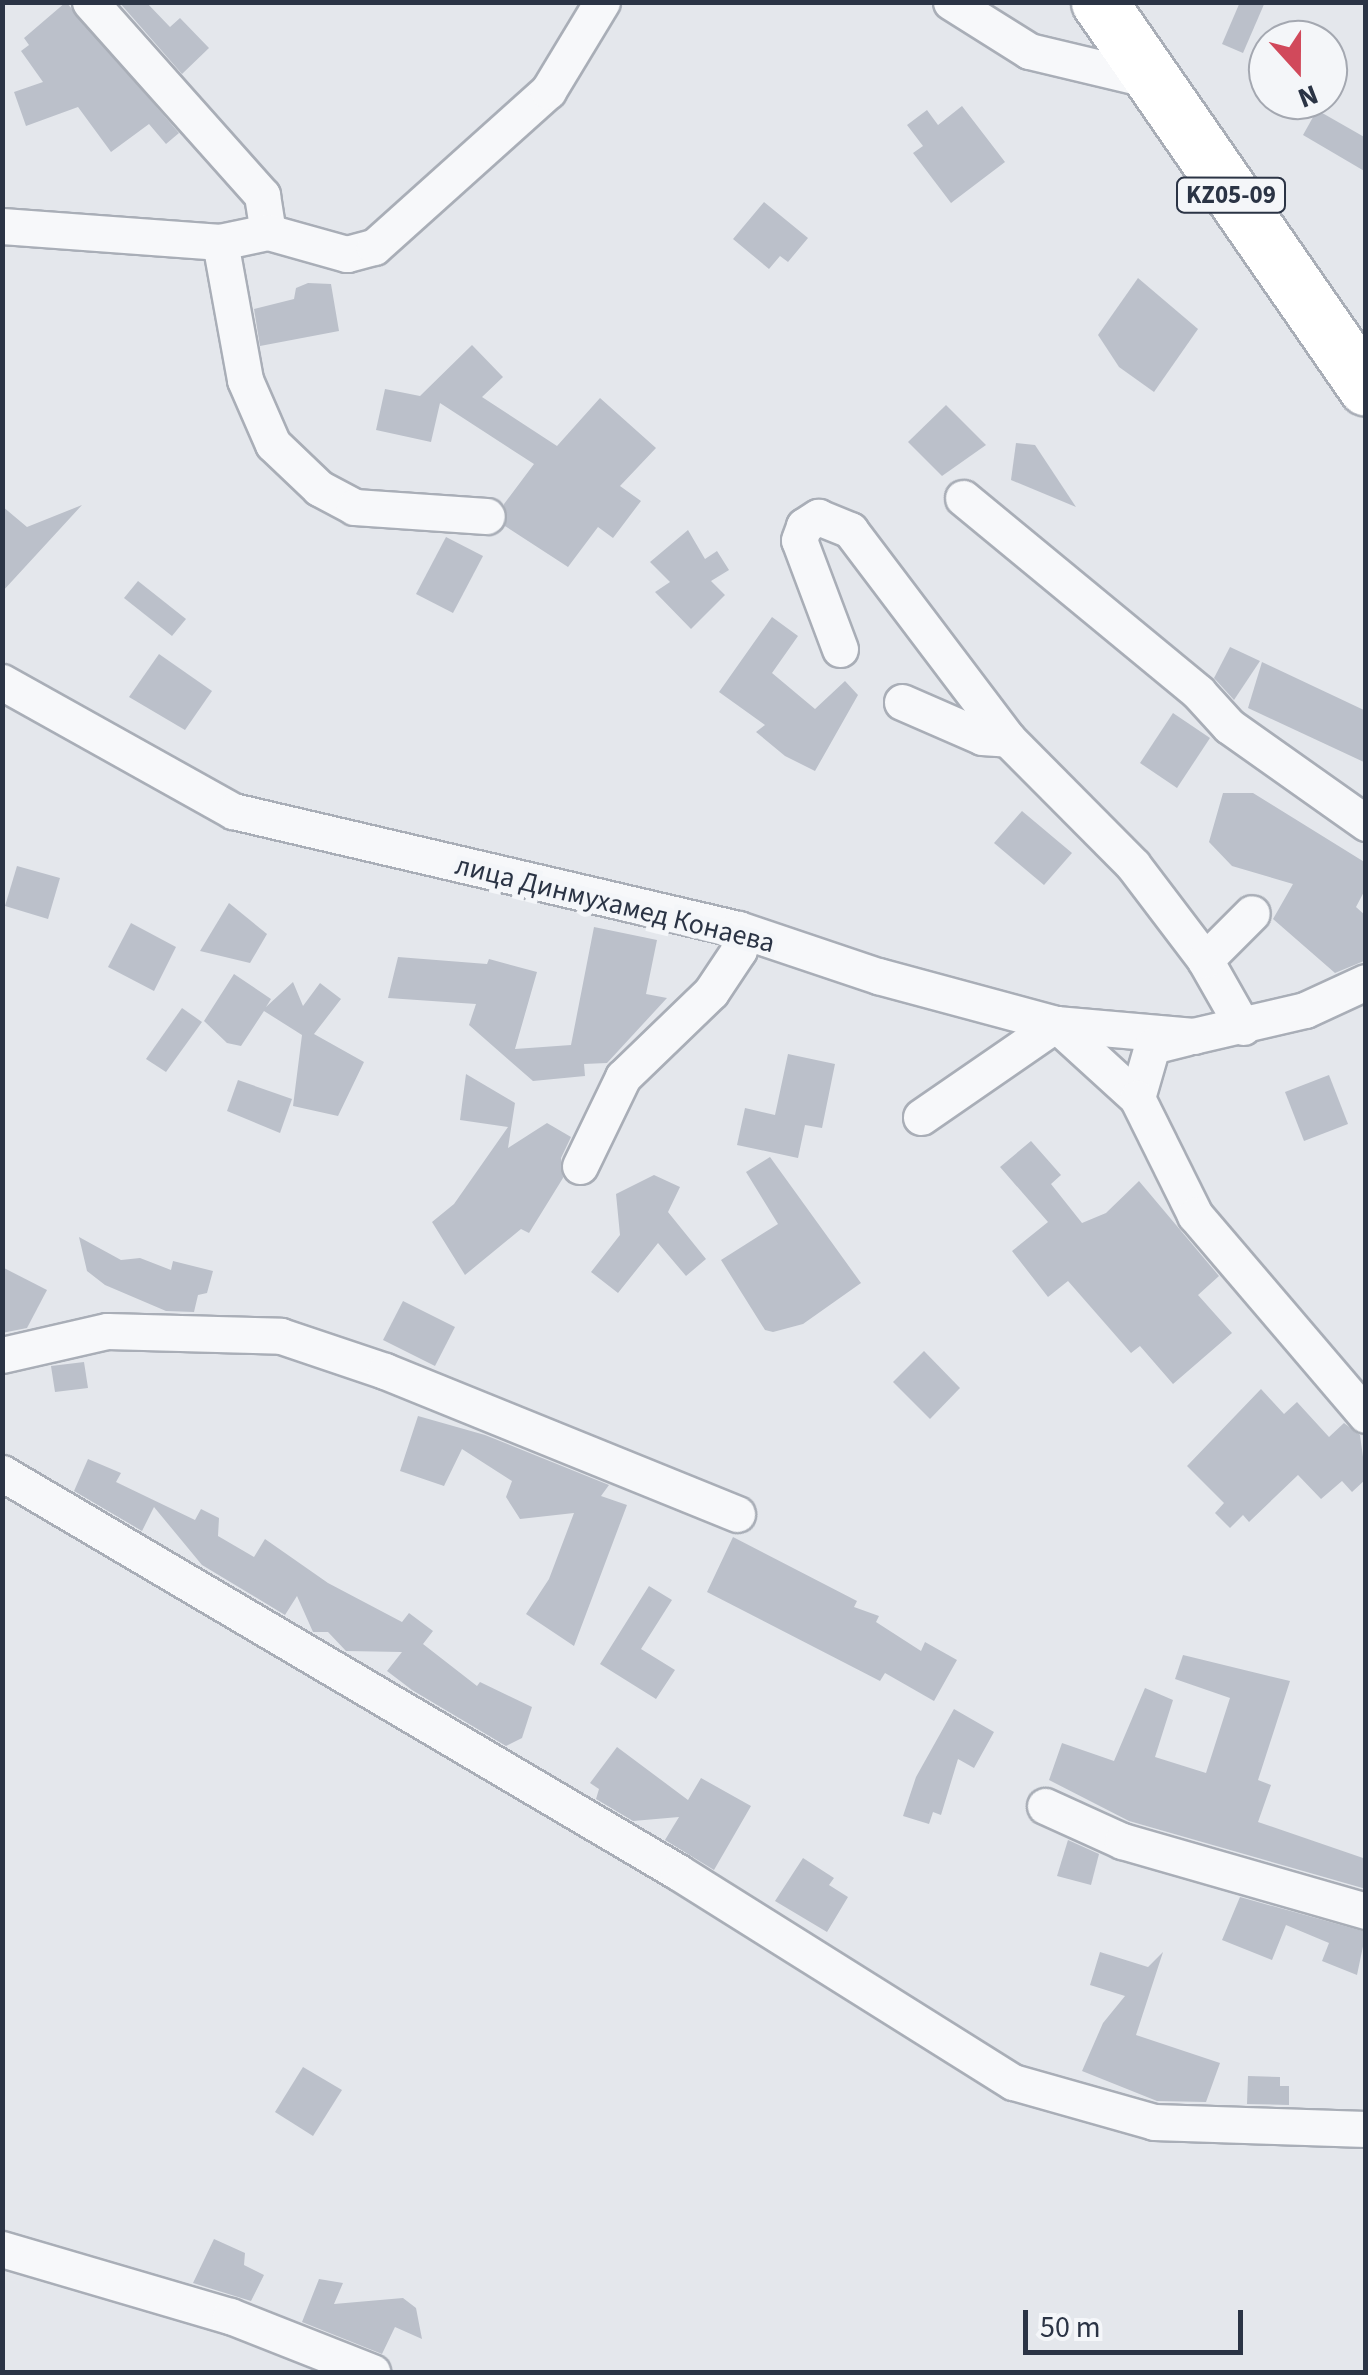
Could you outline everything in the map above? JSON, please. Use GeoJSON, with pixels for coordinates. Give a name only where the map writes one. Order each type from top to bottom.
{"type":"FeatureCollection","features":[{"type":"Feature","properties":{"kind":"main road","name":"KZ05-09"},"geometry":{"type":"LineString","coordinates":[[1099,2],[1366,386]]}},
{"type":"Feature","properties":{"kind":"street"},"geometry":{"type":"LineString","coordinates":[[90,2],[262,194],[268,232]]}},
{"type":"Feature","properties":{"kind":"street"},"geometry":{"type":"LineString","coordinates":[[2,226],[220,242],[268,232],[347,254],[374,247],[548,92],[602,2]]}},
{"type":"Feature","properties":{"kind":"street"},"geometry":{"type":"LineString","coordinates":[[951,2],[1029,51],[1151,80]]}},
{"type":"Feature","properties":{"kind":"street"},"geometry":{"type":"LineString","coordinates":[[220,242],[245,380],[273,444],[320,488],[354,507],[487,516]]}},
{"type":"Feature","properties":{"kind":"street"},"geometry":{"type":"LineString","coordinates":[[963,498],[1198,692],[1229,726],[1366,822]]}},
{"type":"Feature","properties":{"kind":"street"},"geometry":{"type":"LineString","coordinates":[[840,648],[800,540],[804,526],[818,517],[850,530],[1008,739],[1133,865],[1205,960],[1242,1027]]}},
{"type":"Feature","properties":{"kind":"street","name":"лица Динмухамед Конаева"},"geometry":{"type":"LineString","coordinates":[[2,682],[234,811],[738,930],[878,976],[1056,1024],[1193,1036],[1305,1010],[1366,982]]}},
{"type":"Feature","properties":{"kind":"street"},"geometry":{"type":"LineString","coordinates":[[902,702],[982,737],[1008,739]]}},
{"type":"Feature","properties":{"kind":"street"},"geometry":{"type":"LineString","coordinates":[[1205,960],[1252,913]]}},
{"type":"Feature","properties":{"kind":"street"},"geometry":{"type":"LineString","coordinates":[[580,1166],[623,1077],[710,992],[739,950],[738,930]]}},
{"type":"Feature","properties":{"kind":"street"},"geometry":{"type":"LineString","coordinates":[[921,1117],[1056,1024],[1137,1098],[1194,1215],[1366,1415]]}},
{"type":"Feature","properties":{"kind":"street"},"geometry":{"type":"LineString","coordinates":[[1137,1098],[1152,1046],[1193,1036]]}},
{"type":"Feature","properties":{"kind":"street"},"geometry":{"type":"LineString","coordinates":[[2,1355],[107,1331],[281,1336],[385,1370],[737,1514]]}},
{"type":"Feature","properties":{"kind":"street"},"geometry":{"type":"LineString","coordinates":[[2,1472],[678,1872],[1013,2082],[1154,2122],[1366,2129]]}},
{"type":"Feature","properties":{"kind":"street"},"geometry":{"type":"LineString","coordinates":[[1044,1806],[1122,1840],[1366,1912]]}},
{"type":"Feature","properties":{"kind":"street"},"geometry":{"type":"LineString","coordinates":[[2,2249],[230,2316],[372,2372]]}},
{"type":"Feature","properties":{"kind":"building"},"geometry":{"type":"Polygon","coordinates":[[[66,2],[179,133],[166,144],[149,124],[111,152],[78,107],[26,126],[14,92],[43,82],[21,51],[29,45],[24,38],[66,2]]]}},
{"type":"Feature","properties":{"kind":"building"},"geometry":{"type":"Polygon","coordinates":[[[119,2],[146,2],[170,27],[180,18],[209,48],[182,74],[119,2]]]}},
{"type":"Feature","properties":{"kind":"building"},"geometry":{"type":"Polygon","coordinates":[[[1240,2],[1265,2],[1257,20],[1248,20],[1248,41],[1243,53],[1222,44],[1240,2]]]}},
{"type":"Feature","properties":{"kind":"building"},"geometry":{"type":"Polygon","coordinates":[[[962,106],[1005,162],[951,203],[913,153],[923,146],[907,125],[927,110],[938,125],[962,106]]]}},
{"type":"Feature","properties":{"kind":"building"},"geometry":{"type":"Polygon","coordinates":[[[1311,120],[1334,120],[1366,138],[1366,172],[1303,135],[1311,120]]]}},
{"type":"Feature","properties":{"kind":"building"},"geometry":{"type":"Polygon","coordinates":[[[764,202],[808,238],[788,262],[780,256],[769,269],[733,239],[764,202]]]}},
{"type":"Feature","properties":{"kind":"building"},"geometry":{"type":"Polygon","coordinates":[[[1138,278],[1198,329],[1154,392],[1119,367],[1098,335],[1138,278]]]}},
{"type":"Feature","properties":{"kind":"building"},"geometry":{"type":"Polygon","coordinates":[[[308,283],[331,284],[339,331],[260,346],[254,309],[294,299],[296,288],[308,283]]]}},
{"type":"Feature","properties":{"kind":"building"},"geometry":{"type":"Polygon","coordinates":[[[472,345],[503,377],[482,397],[557,446],[600,398],[656,448],[620,486],[641,501],[613,538],[598,527],[568,567],[505,526],[504,504],[534,464],[440,403],[431,442],[376,430],[385,389],[420,396],[472,345]]]}},
{"type":"Feature","properties":{"kind":"building"},"geometry":{"type":"Polygon","coordinates":[[[946,405],[986,445],[942,476],[908,442],[946,405]]]}},
{"type":"Feature","properties":{"kind":"building"},"geometry":{"type":"Polygon","coordinates":[[[1016,443],[1035,445],[1076,507],[1011,480],[1016,443]]]}},
{"type":"Feature","properties":{"kind":"building"},"geometry":{"type":"Polygon","coordinates":[[[82,505],[2,592],[2,506],[27,527],[82,505]]]}},
{"type":"Feature","properties":{"kind":"building"},"geometry":{"type":"Polygon","coordinates":[[[688,530],[705,559],[717,551],[729,570],[711,581],[725,595],[691,629],[655,592],[670,582],[650,562],[688,530]]]}},
{"type":"Feature","properties":{"kind":"building"},"geometry":{"type":"Polygon","coordinates":[[[446,537],[483,556],[453,613],[416,594],[446,537]]]}},
{"type":"Feature","properties":{"kind":"building"},"geometry":{"type":"Polygon","coordinates":[[[138,581],[186,619],[172,636],[124,598],[138,581]]]}},
{"type":"Feature","properties":{"kind":"building"},"geometry":{"type":"Polygon","coordinates":[[[772,617],[798,636],[772,673],[815,709],[845,681],[858,695],[815,771],[785,756],[756,732],[765,725],[719,692],[772,617]]]}},
{"type":"Feature","properties":{"kind":"building"},"geometry":{"type":"Polygon","coordinates":[[[1230,647],[1260,661],[1234,700],[1214,678],[1230,647]]]}},
{"type":"Feature","properties":{"kind":"building"},"geometry":{"type":"Polygon","coordinates":[[[159,654],[212,691],[185,730],[129,697],[159,654]]]}},
{"type":"Feature","properties":{"kind":"building"},"geometry":{"type":"Polygon","coordinates":[[[1262,662],[1366,711],[1366,763],[1248,708],[1262,662]]]}},
{"type":"Feature","properties":{"kind":"building"},"geometry":{"type":"Polygon","coordinates":[[[1173,713],[1210,738],[1177,788],[1140,763],[1173,713]]]}},
{"type":"Feature","properties":{"kind":"building"},"geometry":{"type":"Polygon","coordinates":[[[1223,793],[1253,793],[1366,863],[1366,888],[1356,907],[1366,916],[1364,961],[1335,973],[1273,919],[1293,884],[1232,866],[1209,842],[1223,793]]]}},
{"type":"Feature","properties":{"kind":"building"},"geometry":{"type":"Polygon","coordinates":[[[1022,811],[1072,853],[1044,885],[994,843],[1022,811]]]}},
{"type":"Feature","properties":{"kind":"building"},"geometry":{"type":"Polygon","coordinates":[[[17,866],[60,878],[48,919],[5,906],[17,866]]]}},
{"type":"Feature","properties":{"kind":"building"},"geometry":{"type":"Polygon","coordinates":[[[229,903],[267,934],[250,963],[200,951],[229,903]]]}},
{"type":"Feature","properties":{"kind":"building"},"geometry":{"type":"Polygon","coordinates":[[[131,923],[176,947],[154,991],[108,967],[131,923]]]}},
{"type":"Feature","properties":{"kind":"building"},"geometry":{"type":"Polygon","coordinates":[[[594,927],[657,940],[646,994],[667,998],[607,1063],[584,1064],[585,1076],[533,1081],[469,1025],[476,1004],[388,998],[398,957],[487,964],[489,959],[537,972],[515,1049],[571,1045],[594,927]]]}},
{"type":"Feature","properties":{"kind":"building"},"geometry":{"type":"Polygon","coordinates":[[[234,974],[271,999],[266,1007],[293,982],[303,1006],[320,983],[341,999],[314,1034],[364,1062],[338,1116],[293,1106],[302,1035],[264,1011],[241,1046],[227,1043],[204,1021],[234,974]]]}},
{"type":"Feature","properties":{"kind":"building"},"geometry":{"type":"Polygon","coordinates":[[[182,1008],[202,1022],[166,1072],[146,1059],[182,1008]]]}},
{"type":"Feature","properties":{"kind":"building"},"geometry":{"type":"Polygon","coordinates":[[[788,1054],[835,1064],[822,1128],[805,1125],[798,1158],[737,1145],[745,1108],[775,1115],[788,1054]]]}},
{"type":"Feature","properties":{"kind":"building"},"geometry":{"type":"Polygon","coordinates":[[[466,1074],[515,1103],[508,1148],[547,1123],[571,1137],[561,1158],[563,1178],[529,1233],[521,1229],[465,1275],[432,1222],[454,1204],[508,1127],[460,1120],[466,1074]]]}},
{"type":"Feature","properties":{"kind":"building"},"geometry":{"type":"Polygon","coordinates":[[[1329,1075],[1348,1124],[1304,1141],[1285,1092],[1329,1075]]]}},
{"type":"Feature","properties":{"kind":"building"},"geometry":{"type":"Polygon","coordinates":[[[238,1080],[292,1099],[280,1133],[227,1111],[238,1080]]]}},
{"type":"Feature","properties":{"kind":"building"},"geometry":{"type":"Polygon","coordinates":[[[1031,1141],[1061,1175],[1051,1184],[1082,1223],[1106,1213],[1139,1181],[1219,1276],[1198,1295],[1232,1333],[1173,1384],[1140,1346],[1131,1353],[1068,1281],[1048,1297],[1012,1251],[1048,1222],[1000,1167],[1031,1141]]]}},
{"type":"Feature","properties":{"kind":"building"},"geometry":{"type":"Polygon","coordinates":[[[770,1157],[861,1283],[803,1324],[773,1332],[765,1330],[721,1260],[778,1224],[746,1172],[770,1157]]]}},
{"type":"Feature","properties":{"kind":"building"},"geometry":{"type":"Polygon","coordinates":[[[654,1175],[680,1187],[668,1212],[706,1259],[686,1276],[658,1243],[618,1293],[591,1272],[620,1235],[616,1194],[654,1175]]]}},
{"type":"Feature","properties":{"kind":"building"},"geometry":{"type":"Polygon","coordinates":[[[79,1237],[121,1260],[140,1258],[171,1270],[173,1261],[213,1271],[207,1293],[198,1295],[194,1312],[166,1311],[105,1285],[87,1271],[79,1237]]]}},
{"type":"Feature","properties":{"kind":"building"},"geometry":{"type":"Polygon","coordinates":[[[2,1267],[47,1290],[27,1328],[2,1333],[2,1267]]]}},
{"type":"Feature","properties":{"kind":"building"},"geometry":{"type":"Polygon","coordinates":[[[403,1301],[455,1327],[435,1366],[383,1340],[403,1301]]]}},
{"type":"Feature","properties":{"kind":"building"},"geometry":{"type":"Polygon","coordinates":[[[924,1351],[960,1388],[930,1419],[893,1382],[924,1351]]]}},
{"type":"Feature","properties":{"kind":"building"},"geometry":{"type":"Polygon","coordinates":[[[84,1362],[88,1388],[55,1392],[51,1366],[84,1362]]]}},
{"type":"Feature","properties":{"kind":"building"},"geometry":{"type":"Polygon","coordinates":[[[1261,1389],[1284,1414],[1297,1402],[1329,1437],[1344,1423],[1360,1435],[1366,1479],[1352,1492],[1342,1481],[1321,1499],[1298,1475],[1249,1522],[1243,1515],[1230,1528],[1215,1513],[1224,1503],[1187,1466],[1261,1389]]]}},
{"type":"Feature","properties":{"kind":"building"},"geometry":{"type":"Polygon","coordinates":[[[418,1416],[485,1435],[609,1485],[601,1496],[627,1505],[574,1646],[526,1614],[549,1579],[574,1513],[520,1519],[506,1497],[512,1481],[462,1449],[444,1486],[400,1471],[418,1416]]]}},
{"type":"Feature","properties":{"kind":"building"},"geometry":{"type":"Polygon","coordinates":[[[88,1459],[121,1473],[116,1482],[195,1520],[201,1509],[219,1518],[218,1536],[254,1557],[265,1539],[328,1583],[402,1622],[409,1613],[433,1631],[423,1644],[477,1686],[480,1682],[532,1707],[522,1738],[506,1746],[412,1690],[387,1671],[402,1652],[346,1651],[328,1632],[313,1632],[297,1596],[285,1615],[202,1565],[154,1507],[142,1531],[74,1491],[88,1459]]]}},
{"type":"Feature","properties":{"kind":"building"},"geometry":{"type":"Polygon","coordinates":[[[733,1537],[857,1601],[854,1607],[879,1616],[876,1622],[921,1651],[925,1642],[957,1660],[934,1701],[885,1673],[880,1681],[707,1592],[733,1537]]]}},
{"type":"Feature","properties":{"kind":"building"},"geometry":{"type":"Polygon","coordinates":[[[649,1586],[672,1600],[641,1649],[675,1670],[656,1699],[600,1664],[649,1586]]]}},
{"type":"Feature","properties":{"kind":"building"},"geometry":{"type":"Polygon","coordinates":[[[1183,1655],[1290,1681],[1258,1780],[1271,1785],[1258,1822],[1366,1859],[1366,1889],[1129,1821],[1049,1780],[1062,1743],[1114,1761],[1145,1688],[1173,1700],[1155,1757],[1206,1773],[1230,1698],[1175,1679],[1183,1655]]]}},
{"type":"Feature","properties":{"kind":"building"},"geometry":{"type":"Polygon","coordinates":[[[954,1709],[994,1732],[974,1768],[958,1759],[941,1815],[933,1812],[929,1824],[903,1816],[916,1777],[954,1709]]]}},
{"type":"Feature","properties":{"kind":"building"},"geometry":{"type":"Polygon","coordinates":[[[617,1747],[688,1800],[701,1778],[751,1806],[714,1870],[665,1840],[679,1817],[633,1821],[596,1799],[599,1789],[590,1783],[617,1747]]]}},
{"type":"Feature","properties":{"kind":"building"},"geometry":{"type":"Polygon","coordinates":[[[1068,1840],[1099,1854],[1091,1885],[1057,1876],[1068,1840]]]}},
{"type":"Feature","properties":{"kind":"building"},"geometry":{"type":"Polygon","coordinates":[[[803,1858],[834,1878],[829,1885],[848,1897],[827,1932],[775,1901],[803,1858]]]}},
{"type":"Feature","properties":{"kind":"building"},"geometry":{"type":"Polygon","coordinates":[[[1240,1897],[1366,1932],[1357,1975],[1322,1961],[1329,1943],[1286,1925],[1272,1960],[1222,1940],[1240,1897]]]}},
{"type":"Feature","properties":{"kind":"building"},"geometry":{"type":"Polygon","coordinates":[[[1100,1952],[1148,1967],[1163,1952],[1136,2035],[1220,2063],[1206,2102],[1157,2101],[1082,2071],[1103,2023],[1125,1996],[1090,1985],[1100,1952]]]}},
{"type":"Feature","properties":{"kind":"building"},"geometry":{"type":"Polygon","coordinates":[[[303,2067],[342,2090],[313,2136],[275,2112],[303,2067]]]}},
{"type":"Feature","properties":{"kind":"building"},"geometry":{"type":"Polygon","coordinates":[[[1248,2076],[1280,2077],[1280,2086],[1289,2086],[1289,2105],[1247,2104],[1248,2076]]]}},
{"type":"Feature","properties":{"kind":"building"},"geometry":{"type":"Polygon","coordinates":[[[214,2239],[245,2253],[244,2265],[264,2275],[251,2301],[193,2283],[214,2239]]]}},
{"type":"Feature","properties":{"kind":"building"},"geometry":{"type":"Polygon","coordinates":[[[319,2279],[343,2283],[334,2304],[403,2298],[416,2308],[422,2339],[395,2327],[382,2354],[302,2322],[319,2279]]]}}]}
